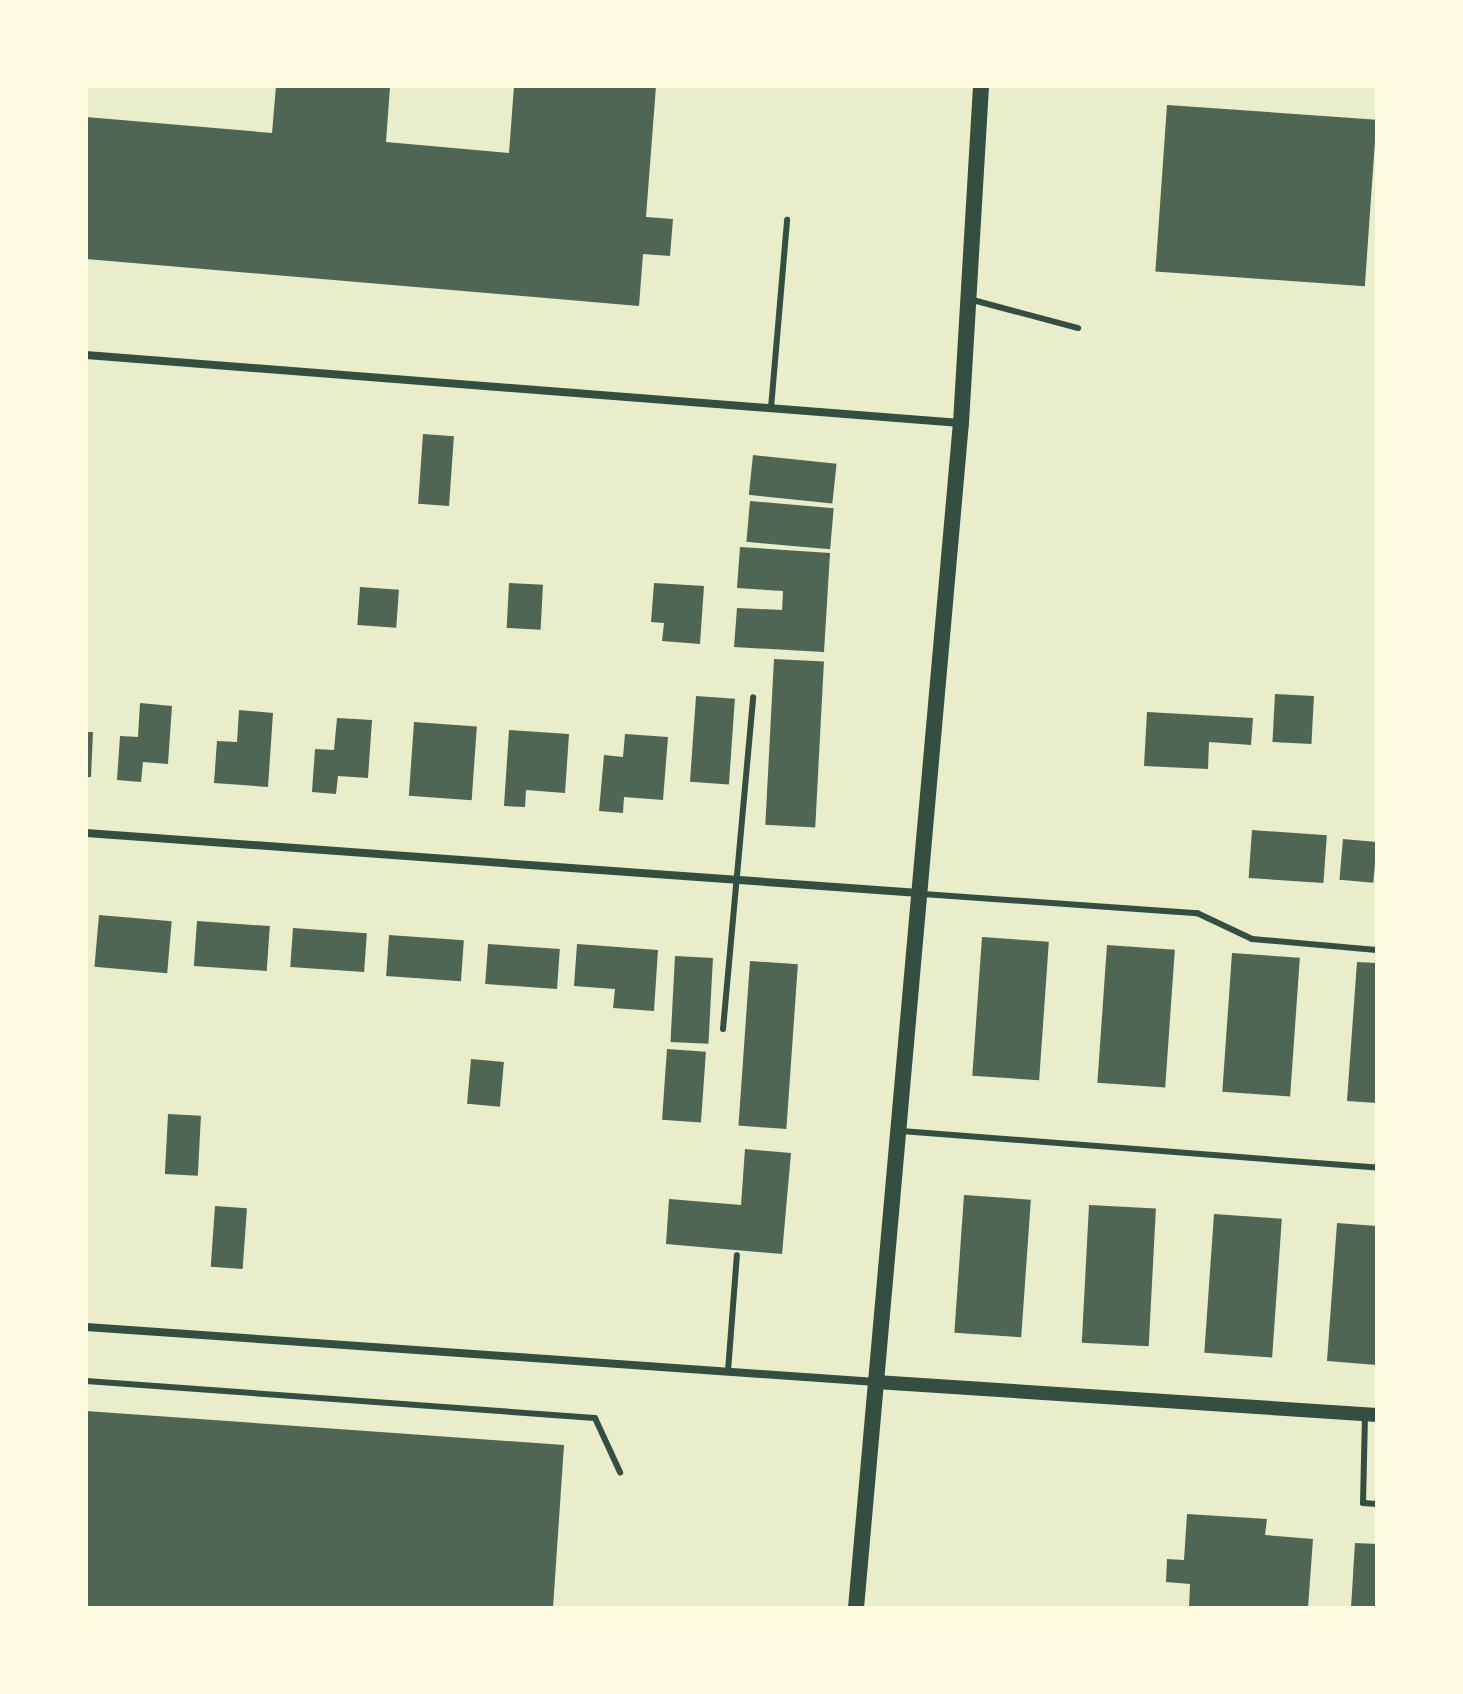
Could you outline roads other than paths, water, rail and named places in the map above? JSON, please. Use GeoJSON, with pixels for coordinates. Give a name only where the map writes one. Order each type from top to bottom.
{"type":"FeatureCollection","features":[{"type":"Feature","properties":{"kind":"main road"},"geometry":{"type":"LineString","coordinates":[[856,1608],[961,423],[981,86]]}},
{"type":"Feature","properties":{"kind":"street"},"geometry":{"type":"LineString","coordinates":[[86,355],[961,423]]}},
{"type":"Feature","properties":{"kind":"street"},"geometry":{"type":"LineString","coordinates":[[86,833],[919,893]]}},
{"type":"Feature","properties":{"kind":"street"},"geometry":{"type":"LineString","coordinates":[[86,1327],[1371,1415]]}},
{"type":"Feature","properties":{"kind":"lane"},"geometry":{"type":"LineString","coordinates":[[771,408],[787,220]]}},
{"type":"Feature","properties":{"kind":"lane"},"geometry":{"type":"LineString","coordinates":[[969,299],[1078,328]]}},
{"type":"Feature","properties":{"kind":"lane"},"geometry":{"type":"LineString","coordinates":[[723,1029],[753,697]]}},
{"type":"Feature","properties":{"kind":"lane"},"geometry":{"type":"LineString","coordinates":[[919,893],[1197,913],[1252,939],[1377,950]]}},
{"type":"Feature","properties":{"kind":"lane"},"geometry":{"type":"LineString","coordinates":[[898,1131],[1377,1168]]}},
{"type":"Feature","properties":{"kind":"lane"},"geometry":{"type":"LineString","coordinates":[[728,1371],[737,1255]]}},
{"type":"Feature","properties":{"kind":"lane"},"geometry":{"type":"LineString","coordinates":[[86,1381],[595,1418],[620,1472]]}},
{"type":"Feature","properties":{"kind":"lane"},"geometry":{"type":"LineString","coordinates":[[1371,1415],[1363,1503],[1377,1504]]}}]}
